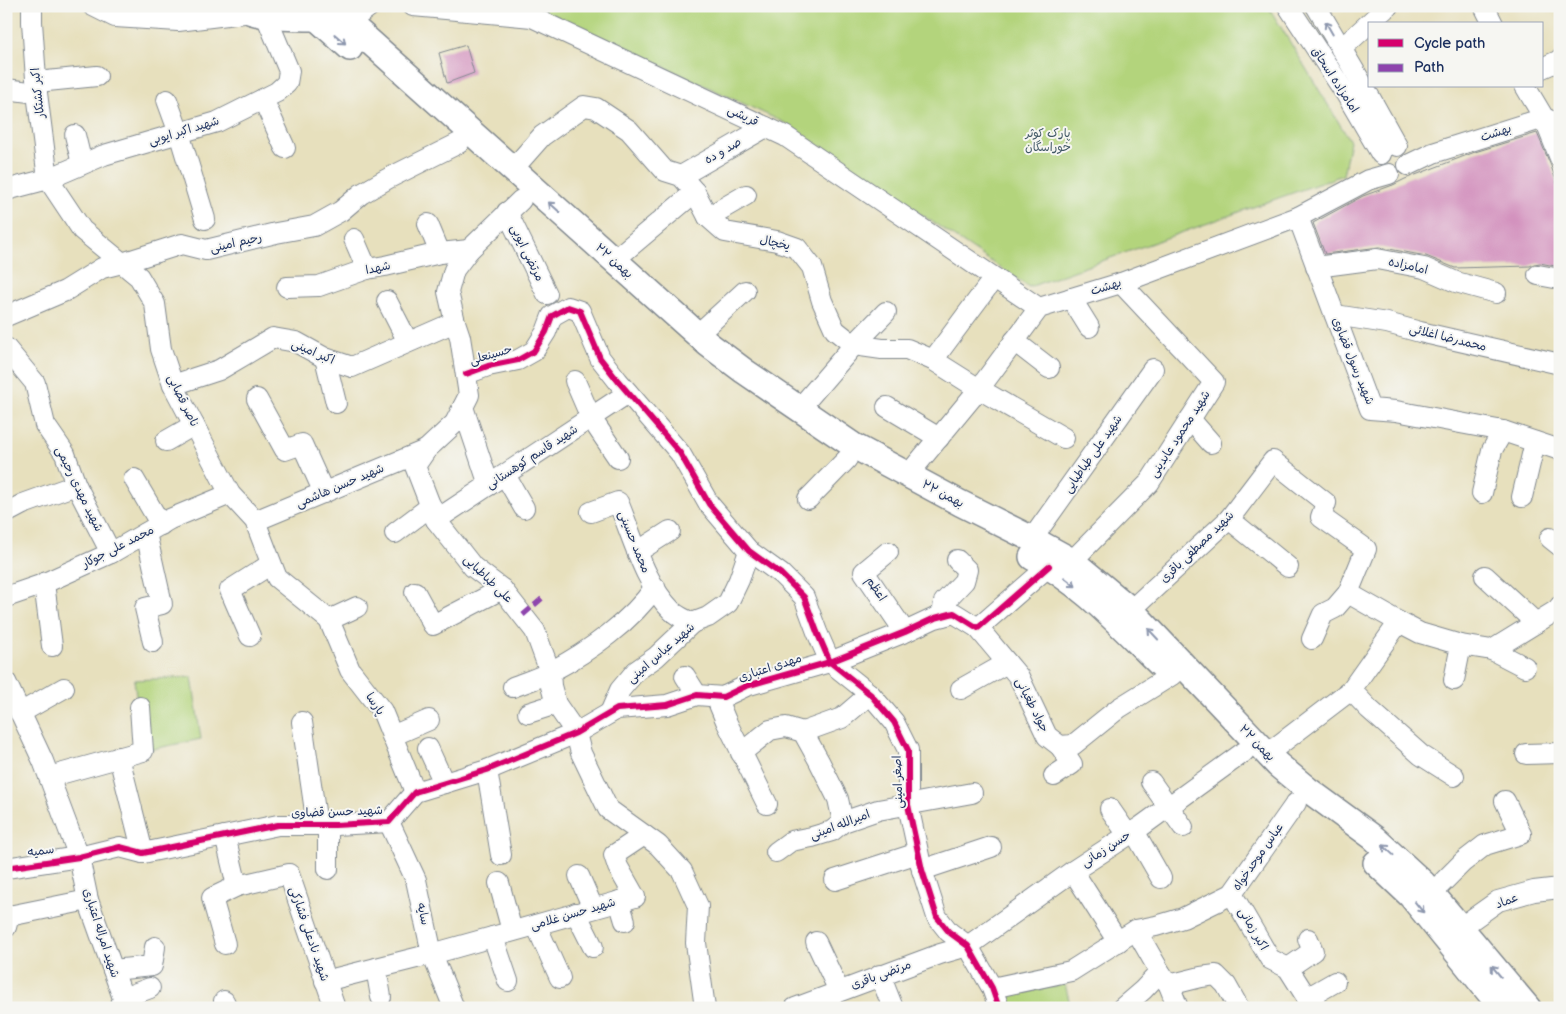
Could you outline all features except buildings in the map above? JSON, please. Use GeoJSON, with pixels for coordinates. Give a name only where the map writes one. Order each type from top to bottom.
{"type":"FeatureCollection","features":[{"type":"Feature","properties":{"kind":"main road"},"geometry":{"type":"LineString","coordinates":[[260,11],[286,18],[328,12]]}},
{"type":"Feature","properties":{"kind":"main road","name":"۲۲ بهمن"},"geometry":{"type":"LineString","coordinates":[[328,12],[459,143],[514,206],[736,384],[799,409],[854,446],[1032,539],[1060,563],[1131,610],[1256,753],[1296,803],[1365,852],[1411,896],[1493,997],[1498,1008]]}},
{"type":"Feature","properties":{"kind":"main road","name":"۲۲ بهمن"},"geometry":{"type":"LineString","coordinates":[[328,12],[512,170],[697,334],[744,371],[774,400],[846,459],[1060,563],[1088,596],[1256,753],[1374,838],[1423,883],[1528,1008]]}},
{"type":"Feature","properties":{"kind":"street","name":"اکبر کشتکار"},"geometry":{"type":"LineString","coordinates":[[32,6],[37,88],[48,179]]}},
{"type":"Feature","properties":{"kind":"street"},"geometry":{"type":"LineString","coordinates":[[93,6],[116,17],[178,21],[222,11],[260,11]]}},
{"type":"Feature","properties":{"kind":"street"},"geometry":{"type":"LineString","coordinates":[[328,12],[370,6]]}},
{"type":"Feature","properties":{"kind":"street","name":"قریشی"},"geometry":{"type":"LineString","coordinates":[[413,6],[532,17],[785,136],[1038,308]]}},
{"type":"Feature","properties":{"kind":"street","name":"امامزاده اسحاق"},"geometry":{"type":"LineString","coordinates":[[1288,6],[1302,30],[1346,94],[1394,159]]}},
{"type":"Feature","properties":{"kind":"street","name":"امامزاده اسحاق"},"geometry":{"type":"LineString","coordinates":[[1316,6],[1367,92],[1394,159]]}},
{"type":"Feature","properties":{"kind":"street"},"geometry":{"type":"LineString","coordinates":[[1371,22],[1388,6]]}},
{"type":"Feature","properties":{"kind":"street"},"geometry":{"type":"LineString","coordinates":[[1484,6],[1492,22]]}},
{"type":"Feature","properties":{"kind":"street","name":"شهید اکبر ایوبی"},"geometry":{"type":"LineString","coordinates":[[6,190],[48,179],[104,155],[218,122],[277,92],[287,83],[288,71],[260,11]]}},
{"type":"Feature","properties":{"kind":"street"},"geometry":{"type":"LineString","coordinates":[[1341,49],[1368,24]]}},
{"type":"Feature","properties":{"kind":"street"},"geometry":{"type":"LineString","coordinates":[[1544,67],[1560,60]]}},
{"type":"Feature","properties":{"kind":"street"},"geometry":{"type":"LineString","coordinates":[[6,89],[37,88],[97,76]]}},
{"type":"Feature","properties":{"kind":"street"},"geometry":{"type":"LineString","coordinates":[[1527,88],[1552,121],[1560,158]]}},
{"type":"Feature","properties":{"kind":"street"},"geometry":{"type":"LineString","coordinates":[[263,99],[285,148]]}},
{"type":"Feature","properties":{"kind":"street"},"geometry":{"type":"LineString","coordinates":[[167,100],[205,218]]}},
{"type":"Feature","properties":{"kind":"street","name":"یخچال"},"geometry":{"type":"LineString","coordinates":[[512,170],[542,136],[584,106],[596,108],[629,130],[665,171],[681,176],[695,192],[708,217],[725,232],[777,241],[797,248],[812,266],[822,301],[835,330],[854,345]]}},
{"type":"Feature","properties":{"kind":"street","name":"بهشت"},"geometry":{"type":"LineString","coordinates":[[1038,308],[1121,282],[1298,217],[1368,180],[1394,159],[1433,153],[1552,121]]}},
{"type":"Feature","properties":{"kind":"street","name":"صد و ده"},"geometry":{"type":"LineString","coordinates":[[681,176],[766,127]]}},
{"type":"Feature","properties":{"kind":"street"},"geometry":{"type":"LineString","coordinates":[[75,135],[82,164]]}},
{"type":"Feature","properties":{"kind":"street","name":"رحیم امینی"},"geometry":{"type":"LineString","coordinates":[[6,316],[65,291],[102,268],[182,244],[206,250],[314,226],[341,211],[360,194],[387,178],[459,143]]}},
{"type":"Feature","properties":{"kind":"street","name":"ناصر قصابی"},"geometry":{"type":"LineString","coordinates":[[48,179],[82,230],[139,277],[155,304],[161,349],[173,384],[230,494],[254,521],[277,578],[329,620]]}},
{"type":"Feature","properties":{"kind":"street"},"geometry":{"type":"LineString","coordinates":[[614,260],[695,192]]}},
{"type":"Feature","properties":{"kind":"street"},"geometry":{"type":"LineString","coordinates":[[708,217],[746,196]]}},
{"type":"Feature","properties":{"kind":"street","name":"علی طباطبایی"},"geometry":{"type":"LineString","coordinates":[[514,206],[469,250],[454,270],[448,292],[460,337],[469,395],[455,423],[426,450],[415,466],[434,513],[473,567],[502,589],[535,630],[550,672],[551,686],[556,704],[576,733],[582,753],[608,810],[658,845],[682,871],[698,906],[696,943],[705,1008]]}},
{"type":"Feature","properties":{"kind":"street","name":"مرتضی ایوبی"},"geometry":{"type":"LineString","coordinates":[[514,206],[547,294]]}},
{"type":"Feature","properties":{"kind":"street","name":"شهید رسول قضاوی"},"geometry":{"type":"LineString","coordinates":[[1298,217],[1370,409],[1396,410],[1503,432],[1560,450]]}},
{"type":"Feature","properties":{"kind":"street"},"geometry":{"type":"LineString","coordinates":[[428,224],[440,253]]}},
{"type":"Feature","properties":{"kind":"street"},"geometry":{"type":"LineString","coordinates":[[354,239],[366,269]]}},
{"type":"Feature","properties":{"kind":"street","name":"شهدا"},"geometry":{"type":"LineString","coordinates":[[288,287],[319,286],[366,269],[440,253],[469,250]]}},
{"type":"Feature","properties":{"kind":"street","name":"امامزاده"},"geometry":{"type":"LineString","coordinates":[[1316,267],[1377,259],[1424,268],[1456,282],[1496,293]]}},
{"type":"Feature","properties":{"kind":"street"},"geometry":{"type":"LineString","coordinates":[[1538,275],[1560,279]]}},
{"type":"Feature","properties":{"kind":"street"},"geometry":{"type":"LineString","coordinates":[[933,360],[994,278]]}},
{"type":"Feature","properties":{"kind":"street","name":"شهید محمود عابدینی"},"geometry":{"type":"LineString","coordinates":[[978,628],[1060,563],[1148,483],[1214,382],[1121,282]]}},
{"type":"Feature","properties":{"kind":"street"},"geometry":{"type":"LineString","coordinates":[[697,334],[745,291]]}},
{"type":"Feature","properties":{"kind":"street"},"geometry":{"type":"LineString","coordinates":[[1070,298],[1089,327]]}},
{"type":"Feature","properties":{"kind":"street"},"geometry":{"type":"LineString","coordinates":[[387,301],[408,342]]}},
{"type":"Feature","properties":{"kind":"street","name":"حسینعلی"},"geometry":{"type":"LineString","coordinates":[[466,374],[488,366],[518,360],[534,351],[546,332],[552,316],[568,307],[580,311],[600,358],[680,453],[709,504],[749,551],[781,574],[804,597],[830,662]]}},
{"type":"Feature","properties":{"kind":"street"},"geometry":{"type":"LineString","coordinates":[[908,475],[979,389],[1038,308]]}},
{"type":"Feature","properties":{"kind":"street"},"geometry":{"type":"LineString","coordinates":[[799,409],[854,345],[886,312]]}},
{"type":"Feature","properties":{"kind":"street","name":"محمدرضا اغلائی"},"geometry":{"type":"LineString","coordinates":[[1335,315],[1387,323],[1560,364]]}},
{"type":"Feature","properties":{"kind":"street","name":"اکبر امینی"},"geometry":{"type":"LineString","coordinates":[[173,384],[219,370],[273,338],[296,342],[325,358],[352,367],[455,322]]}},
{"type":"Feature","properties":{"kind":"street"},"geometry":{"type":"LineString","coordinates":[[1014,340],[1049,368]]}},
{"type":"Feature","properties":{"kind":"street"},"geometry":{"type":"LineString","coordinates":[[854,345],[882,349],[907,349],[933,360],[1064,438]]}},
{"type":"Feature","properties":{"kind":"street","name":"شهید مهدی رحیمی"},"geometry":{"type":"LineString","coordinates":[[6,348],[35,383],[45,425],[65,454],[76,486],[111,553]]}},
{"type":"Feature","properties":{"kind":"street"},"geometry":{"type":"LineString","coordinates":[[325,358],[336,404]]}},
{"type":"Feature","properties":{"kind":"street","name":"شهید علی طباطبایی"},"geometry":{"type":"LineString","coordinates":[[1032,539],[1153,369]]}},
{"type":"Feature","properties":{"kind":"street"},"geometry":{"type":"LineString","coordinates":[[575,381],[591,418],[618,458]]}},
{"type":"Feature","properties":{"kind":"street","name":"شهید قاسم کوهستانی"},"geometry":{"type":"LineString","coordinates":[[395,533],[497,480],[628,393]]}},
{"type":"Feature","properties":{"kind":"street"},"geometry":{"type":"LineString","coordinates":[[257,399],[285,450],[302,444],[324,492]]}},
{"type":"Feature","properties":{"kind":"street"},"geometry":{"type":"LineString","coordinates":[[463,407],[497,480],[524,508]]}},
{"type":"Feature","properties":{"kind":"street"},"geometry":{"type":"LineString","coordinates":[[887,407],[939,438]]}},
{"type":"Feature","properties":{"kind":"street"},"geometry":{"type":"LineString","coordinates":[[1190,418],[1211,443]]}},
{"type":"Feature","properties":{"kind":"street"},"geometry":{"type":"LineString","coordinates":[[166,441],[194,425]]}},
{"type":"Feature","properties":{"kind":"street"},"geometry":{"type":"LineString","coordinates":[[1482,493],[1492,450],[1503,432]]}},
{"type":"Feature","properties":{"kind":"street"},"geometry":{"type":"LineString","coordinates":[[1522,497],[1536,442]]}},
{"type":"Feature","properties":{"kind":"street","name":"شهید حسن هاشمی"},"geometry":{"type":"LineString","coordinates":[[254,521],[426,450]]}},
{"type":"Feature","properties":{"kind":"street"},"geometry":{"type":"LineString","coordinates":[[808,499],[846,459]]}},
{"type":"Feature","properties":{"kind":"street","name":"شهید مصطفی باقری"},"geometry":{"type":"LineString","coordinates":[[1131,610],[1229,519],[1273,461],[1326,503],[1321,516],[1366,549],[1348,593],[1336,608],[1323,614],[1312,639]]}},
{"type":"Feature","properties":{"kind":"street"},"geometry":{"type":"LineString","coordinates":[[134,479],[153,529],[162,604],[145,608],[153,642]]}},
{"type":"Feature","properties":{"kind":"street"},"geometry":{"type":"LineString","coordinates":[[6,513],[23,504],[76,486]]}},
{"type":"Feature","properties":{"kind":"street","name":"محمد علی جوکار"},"geometry":{"type":"LineString","coordinates":[[6,597],[44,583],[111,553],[153,529],[230,494]]}},
{"type":"Feature","properties":{"kind":"street","name":"محمد حسینی"},"geometry":{"type":"LineString","coordinates":[[591,512],[618,502],[645,571],[672,611],[692,623]]}},
{"type":"Feature","properties":{"kind":"street"},"geometry":{"type":"LineString","coordinates":[[1229,519],[1288,567]]}},
{"type":"Feature","properties":{"kind":"street"},"geometry":{"type":"LineString","coordinates":[[637,552],[670,531]]}},
{"type":"Feature","properties":{"kind":"street","name":"شهید عباس امینی"},"geometry":{"type":"LineString","coordinates":[[610,713],[620,690],[636,671],[656,657],[692,623],[708,617],[728,603],[739,580],[749,551]]}},
{"type":"Feature","properties":{"kind":"street","name":"اعظم"},"geometry":{"type":"LineString","coordinates":[[888,552],[864,572],[905,632]]}},
{"type":"Feature","properties":{"kind":"street"},"geometry":{"type":"LineString","coordinates":[[957,560],[967,570],[964,581],[944,602],[942,616],[954,614],[978,628]]}},
{"type":"Feature","properties":{"kind":"street"},"geometry":{"type":"LineString","coordinates":[[250,636],[230,590],[271,564]]}},
{"type":"Feature","properties":{"kind":"street"},"geometry":{"type":"LineString","coordinates":[[1485,576],[1536,623]]}},
{"type":"Feature","properties":{"kind":"street"},"geometry":{"type":"LineString","coordinates":[[44,583],[52,646]]}},
{"type":"Feature","properties":{"kind":"street"},"geometry":{"type":"LineString","coordinates":[[513,687],[550,672],[588,649],[634,613],[655,587]]}},
{"type":"Feature","properties":{"kind":"street"},"geometry":{"type":"LineString","coordinates":[[414,592],[433,625],[502,589]]}},
{"type":"Feature","properties":{"kind":"street"},"geometry":{"type":"LineString","coordinates":[[1348,593],[1420,633],[1461,645],[1492,650],[1525,667]]}},
{"type":"Feature","properties":{"kind":"street"},"geometry":{"type":"LineString","coordinates":[[1492,650],[1557,610],[1560,606]]}},
{"type":"Feature","properties":{"kind":"street"},"geometry":{"type":"LineString","coordinates":[[329,620],[357,607]]}},
{"type":"Feature","properties":{"kind":"street","name":"مهدی اعتباری"},"geometry":{"type":"LineString","coordinates":[[576,733],[617,710],[667,705],[707,696],[723,697],[746,686],[830,662],[942,616]]}},
{"type":"Feature","properties":{"kind":"street","name":"پارسا"},"geometry":{"type":"LineString","coordinates":[[329,620],[350,670],[382,711],[415,792]]}},
{"type":"Feature","properties":{"kind":"street","name":"حسن زمانی"},"geometry":{"type":"LineString","coordinates":[[968,946],[1168,806],[1256,753],[1350,690],[1399,622]]}},
{"type":"Feature","properties":{"kind":"street","name":"جواد طغیانی"},"geometry":{"type":"LineString","coordinates":[[978,628],[1019,677],[1047,736],[1060,746],[1072,764],[1054,776]]}},
{"type":"Feature","properties":{"kind":"street"},"geometry":{"type":"LineString","coordinates":[[1454,680],[1461,645]]}},
{"type":"Feature","properties":{"kind":"street","name":"اصغر امینی"},"geometry":{"type":"LineString","coordinates":[[830,662],[870,694],[894,722],[908,750],[908,805],[920,861],[937,917],[949,932],[968,946]]}},
{"type":"Feature","properties":{"kind":"street"},"geometry":{"type":"LineString","coordinates":[[961,690],[1007,663]]}},
{"type":"Feature","properties":{"kind":"street"},"geometry":{"type":"LineString","coordinates":[[1060,746],[1073,745],[1119,708],[1172,675]]}},
{"type":"Feature","properties":{"kind":"street"},"geometry":{"type":"LineString","coordinates":[[685,676],[707,696],[726,721],[767,804]]}},
{"type":"Feature","properties":{"kind":"street","name":"شهید امراله اعتباری"},"geometry":{"type":"LineString","coordinates":[[6,682],[14,705],[48,777],[79,858],[88,900],[113,970],[121,1003]]}},
{"type":"Feature","properties":{"kind":"street"},"geometry":{"type":"LineString","coordinates":[[14,705],[64,688]]}},
{"type":"Feature","properties":{"kind":"street"},"geometry":{"type":"LineString","coordinates":[[1350,690],[1421,754],[1454,776]]}},
{"type":"Feature","properties":{"kind":"street"},"geometry":{"type":"LineString","coordinates":[[741,753],[770,730],[786,727],[803,732],[842,718],[870,694]]}},
{"type":"Feature","properties":{"kind":"street"},"geometry":{"type":"LineString","coordinates":[[528,713],[556,704]]}},
{"type":"Feature","properties":{"kind":"street"},"geometry":{"type":"LineString","coordinates":[[48,777],[143,751],[140,707]]}},
{"type":"Feature","properties":{"kind":"street"},"geometry":{"type":"LineString","coordinates":[[392,736],[429,720]]}},
{"type":"Feature","properties":{"kind":"street"},"geometry":{"type":"LineString","coordinates":[[302,722],[322,825],[328,870]]}},
{"type":"Feature","properties":{"kind":"street"},"geometry":{"type":"LineString","coordinates":[[803,732],[838,799],[843,822]]}},
{"type":"Feature","properties":{"kind":"street"},"geometry":{"type":"LineString","coordinates":[[415,792],[487,770],[576,733]]}},
{"type":"Feature","properties":{"kind":"street"},"geometry":{"type":"LineString","coordinates":[[428,748],[444,783]]}},
{"type":"Feature","properties":{"kind":"street"},"geometry":{"type":"LineString","coordinates":[[1526,754],[1560,754]]}},
{"type":"Feature","properties":{"kind":"street"},"geometry":{"type":"LineString","coordinates":[[119,757],[143,853]]}},
{"type":"Feature","properties":{"kind":"street"},"geometry":{"type":"LineString","coordinates":[[487,770],[501,856]]}},
{"type":"Feature","properties":{"kind":"street"},"geometry":{"type":"LineString","coordinates":[[1151,782],[1183,827]]}},
{"type":"Feature","properties":{"kind":"street","name":"شهید حسن قضاوی"},"geometry":{"type":"LineString","coordinates":[[79,858],[120,847],[143,853],[278,825],[389,822],[415,792]]}},
{"type":"Feature","properties":{"kind":"street","name":"امیرالله امینی"},"geometry":{"type":"LineString","coordinates":[[776,852],[792,841],[832,831],[843,822],[878,810],[972,792]]}},
{"type":"Feature","properties":{"kind":"street"},"geometry":{"type":"LineString","coordinates":[[1431,894],[1463,862],[1485,845],[1521,834],[1505,802]]}},
{"type":"Feature","properties":{"kind":"street","name":"عباس موحدخواه"},"geometry":{"type":"LineString","coordinates":[[992,988],[1071,971],[1136,930],[1183,918],[1232,894],[1296,803]]}},
{"type":"Feature","properties":{"kind":"street"},"geometry":{"type":"LineString","coordinates":[[1110,809],[1131,833],[1161,878]]}},
{"type":"Feature","properties":{"kind":"street","name":"سایه"},"geometry":{"type":"LineString","coordinates":[[389,822],[416,880],[432,954],[454,1008]]}},
{"type":"Feature","properties":{"kind":"street","name":"شهید حسن غلامی"},"geometry":{"type":"LineString","coordinates":[[325,981],[432,954],[635,896],[618,867],[614,855],[644,835]]}},
{"type":"Feature","properties":{"kind":"street"},"geometry":{"type":"LineString","coordinates":[[225,944],[212,898],[237,886],[226,836]]}},
{"type":"Feature","properties":{"kind":"street"},"geometry":{"type":"LineString","coordinates":[[835,880],[990,848]]}},
{"type":"Feature","properties":{"kind":"street","name":"سمیه"},"geometry":{"type":"LineString","coordinates":[[6,868],[79,858]]}},
{"type":"Feature","properties":{"kind":"street"},"geometry":{"type":"LineString","coordinates":[[1073,871],[1118,942]]}},
{"type":"Feature","properties":{"kind":"street","name":"شهید نادعلی فشارکی"},"geometry":{"type":"LineString","coordinates":[[237,886],[289,874],[334,1008]]}},
{"type":"Feature","properties":{"kind":"street"},"geometry":{"type":"LineString","coordinates":[[579,876],[593,948]]}},
{"type":"Feature","properties":{"kind":"street"},"geometry":{"type":"LineString","coordinates":[[499,883],[508,981]]}},
{"type":"Feature","properties":{"kind":"street","name":"عماد"},"geometry":{"type":"LineString","coordinates":[[1460,928],[1498,901],[1534,891],[1560,888]]}},
{"type":"Feature","properties":{"kind":"street","name":"اکبر زمانی"},"geometry":{"type":"LineString","coordinates":[[1232,894],[1270,959],[1288,968],[1309,1003]]}},
{"type":"Feature","properties":{"kind":"street"},"geometry":{"type":"LineString","coordinates":[[6,927],[9,916],[88,900]]}},
{"type":"Feature","properties":{"kind":"street"},"geometry":{"type":"LineString","coordinates":[[619,901],[625,921]]}},
{"type":"Feature","properties":{"kind":"street"},"geometry":{"type":"LineString","coordinates":[[536,925],[560,978]]}},
{"type":"Feature","properties":{"kind":"street"},"geometry":{"type":"LineString","coordinates":[[1136,930],[1178,1008]]}},
{"type":"Feature","properties":{"kind":"street"},"geometry":{"type":"LineString","coordinates":[[1288,968],[1313,950],[1308,939]]}},
{"type":"Feature","properties":{"kind":"street"},"geometry":{"type":"LineString","coordinates":[[816,942],[839,991]]}},
{"type":"Feature","properties":{"kind":"street"},"geometry":{"type":"LineString","coordinates":[[968,946],[992,988],[999,1008]]}},
{"type":"Feature","properties":{"kind":"street","name":"مرتضی باقری"},"geometry":{"type":"LineString","coordinates":[[795,1008],[880,975],[968,946]]}},
{"type":"Feature","properties":{"kind":"street"},"geometry":{"type":"LineString","coordinates":[[113,970],[152,966],[154,947]]}},
{"type":"Feature","properties":{"kind":"street"},"geometry":{"type":"LineString","coordinates":[[376,968],[381,997]]}},
{"type":"Feature","properties":{"kind":"street"},"geometry":{"type":"LineString","coordinates":[[880,975],[893,1008]]}},
{"type":"Feature","properties":{"kind":"street"},"geometry":{"type":"LineString","coordinates":[[1122,1008],[1143,990],[1164,979],[1216,975],[1226,985],[1239,1008]]}},
{"type":"Feature","properties":{"kind":"street"},"geometry":{"type":"LineString","coordinates":[[1309,1003],[1335,982]]}},
{"type":"Feature","properties":{"kind":"street"},"geometry":{"type":"LineString","coordinates":[[121,1003],[150,988]]}},
{"type":"Feature","properties":{"kind":"green space","name":"پارک کوثر خوراسگان"},"geometry":{"type":"Polygon","coordinates":[[[534,6],[1268,6],[1350,141],[1343,175],[1029,287],[787,124],[534,6]]]}},
{"type":"Feature","properties":{"kind":"green space"},"geometry":{"type":"Polygon","coordinates":[[[192,677],[201,739],[143,751],[134,680],[192,677]]]}},
{"type":"Feature","properties":{"kind":"green space"},"geometry":{"type":"Polygon","coordinates":[[[1065,984],[1071,1008],[1011,1008],[1008,996],[1065,984]]]}},
{"type":"Feature","properties":{"kind":"marked path"},"geometry":{"type":"LineString","coordinates":[[523,615],[545,596]]}},
{"type":"Feature","properties":{"kind":"cycle path"},"geometry":{"type":"LineString","coordinates":[[466,374],[488,366],[518,360],[534,351],[546,332],[552,316],[568,307],[580,311],[600,358],[680,453],[709,504],[749,551],[781,574],[804,597],[830,662],[870,694],[894,722],[908,750],[908,805],[922,870],[937,917],[949,932],[968,946],[992,988],[999,1008]]}},
{"type":"Feature","properties":{"kind":"cycle path"},"geometry":{"type":"LineString","coordinates":[[6,868],[79,857],[120,847],[143,853],[278,825],[335,825],[389,822],[415,792],[487,770],[576,733],[617,709],[667,705],[697,695],[723,697],[746,686],[830,662],[935,618],[954,613],[978,628],[1049,566]]}}]}
